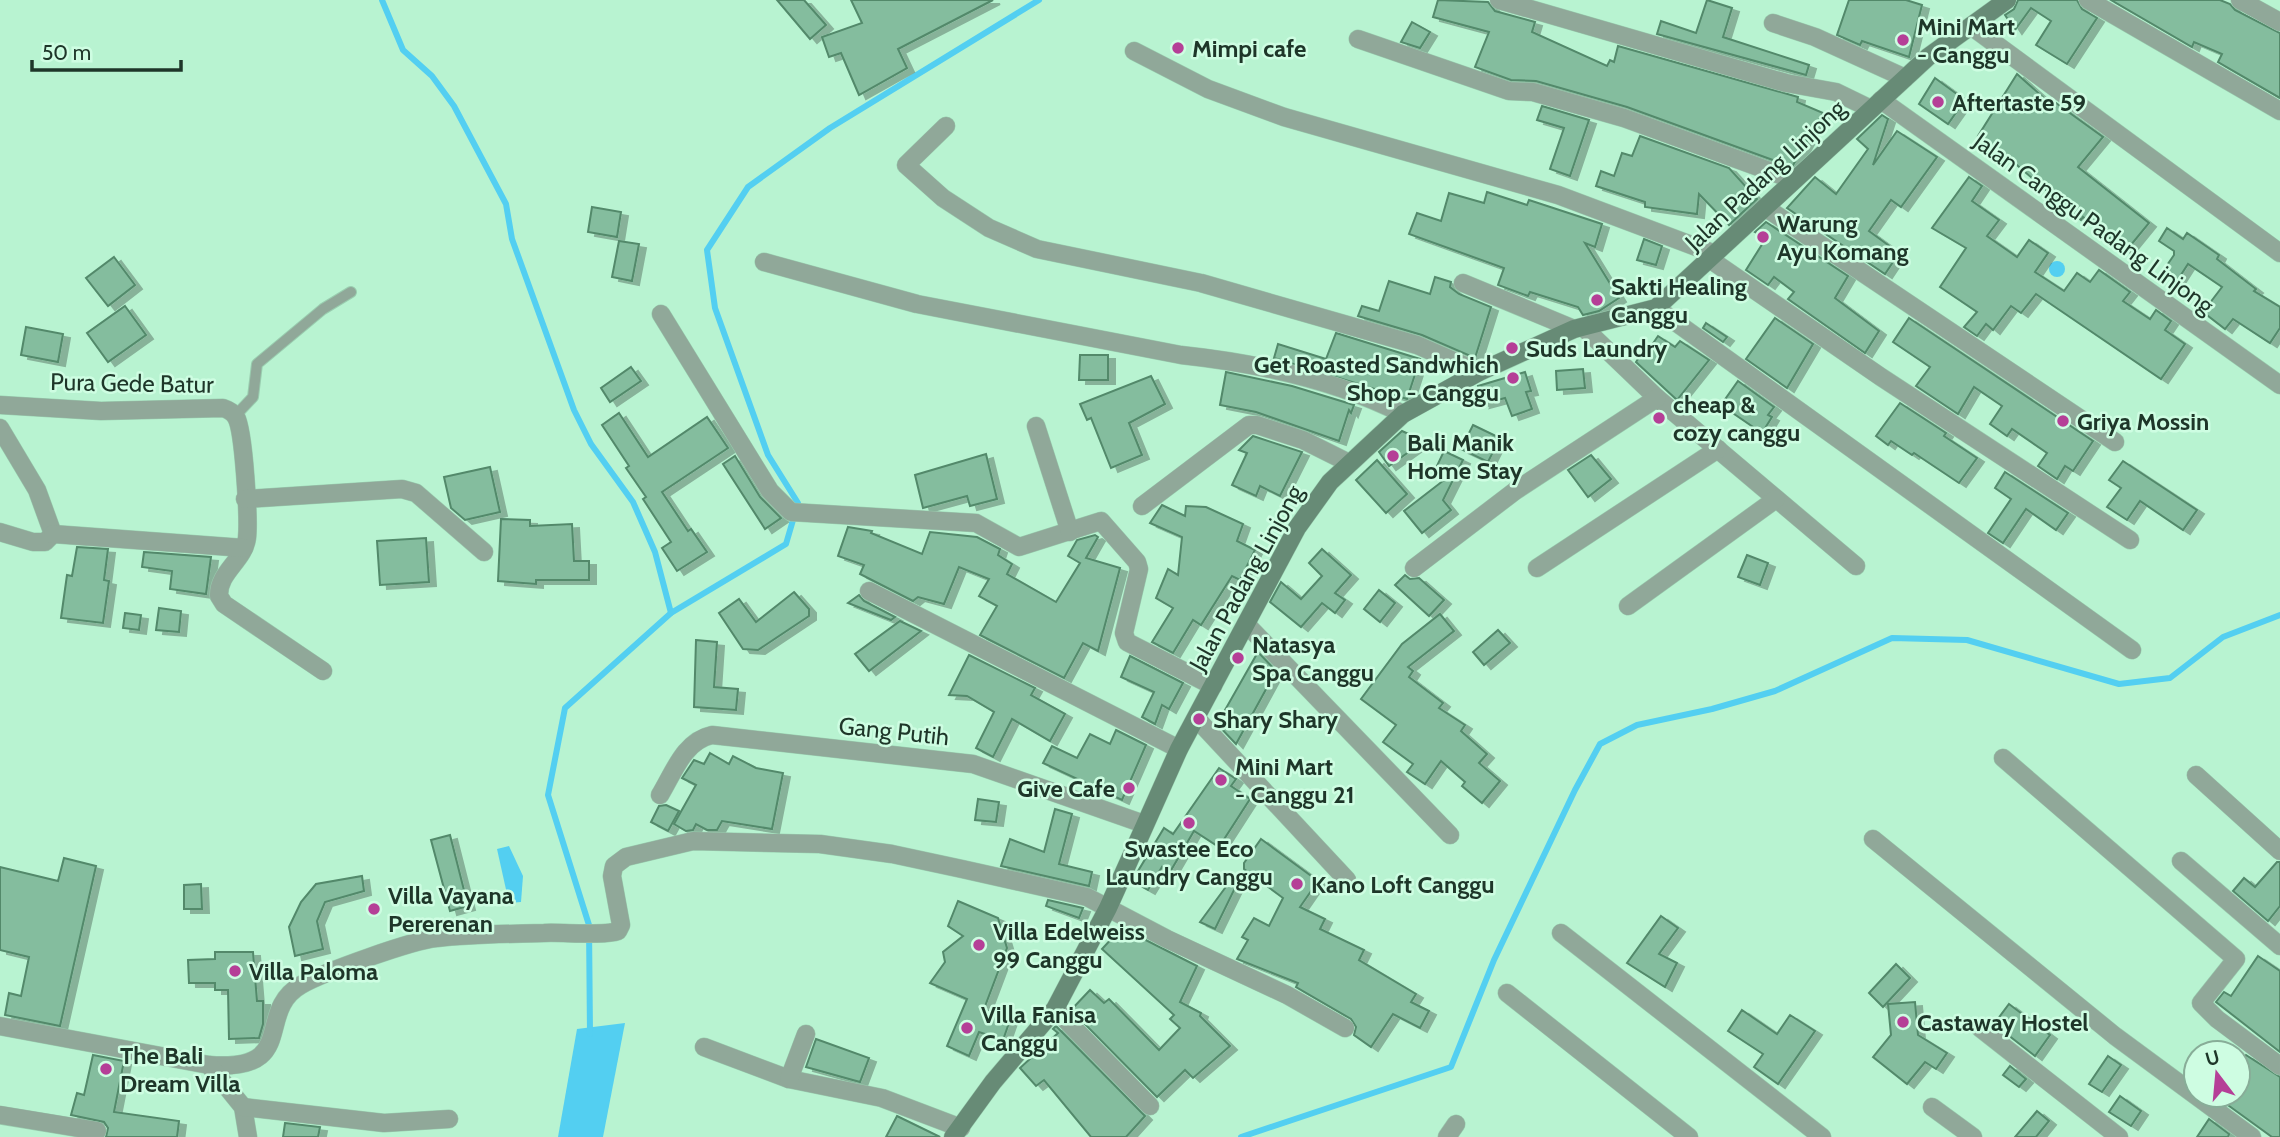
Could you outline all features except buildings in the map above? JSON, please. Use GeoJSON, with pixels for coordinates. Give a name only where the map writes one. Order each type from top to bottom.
{"type":"FeatureCollection","features":[{"type":"Feature","properties":{"kind":"street","name":"Jalan Canggu Padang Linjong"},"geometry":{"type":"LineString","coordinates":[[1499,0],[1786,83],[1836,92],[1876,105],[2280,384]]}},
{"type":"Feature","properties":{"kind":"street","name":"Jalan Padang Linjong"},"geometry":{"type":"LineString","coordinates":[[957,1132],[993,1082],[1055,1009],[1108,908],[1179,749],[1297,528],[1330,482],[1403,414],[1479,372],[1578,328],[1656,308],[1905,78],[2007,0]]}},
{"type":"Feature","properties":{"kind":"street"},"geometry":{"type":"LineString","coordinates":[[2088,0],[2280,111]]}},
{"type":"Feature","properties":{"kind":"street"},"geometry":{"type":"LineString","coordinates":[[2240,0],[2280,22]]}},
{"type":"Feature","properties":{"kind":"street"},"geometry":{"type":"LineString","coordinates":[[1773,23],[1815,37],[1905,78]]}},
{"type":"Feature","properties":{"kind":"street"},"geometry":{"type":"LineString","coordinates":[[1971,26],[2280,253]]}},
{"type":"Feature","properties":{"kind":"street"},"geometry":{"type":"LineString","coordinates":[[1358,39],[1509,91],[1533,92],[1625,118],[1794,180]]}},
{"type":"Feature","properties":{"kind":"street"},"geometry":{"type":"LineString","coordinates":[[1134,51],[1208,89],[1284,117],[1558,195],[1713,257],[1881,377],[2130,540]]}},
{"type":"Feature","properties":{"kind":"street"},"geometry":{"type":"LineString","coordinates":[[946,126],[906,165],[943,198],[989,229],[1038,249],[1201,283],[1417,345],[1479,372]]}},
{"type":"Feature","properties":{"kind":"street"},"geometry":{"type":"LineString","coordinates":[[1766,208],[2115,442]]}},
{"type":"Feature","properties":{"kind":"street"},"geometry":{"type":"LineString","coordinates":[[764,262],[917,304],[1181,355],[1220,359],[1330,384],[1373,399],[1403,414]]}},
{"type":"Feature","properties":{"kind":"street"},"geometry":{"type":"LineString","coordinates":[[1463,283],[1578,328],[1856,566]]}},
{"type":"Feature","properties":{"kind":"street"},"geometry":{"type":"LineString","coordinates":[[1656,308],[2132,650]]}},
{"type":"Feature","properties":{"kind":"street"},"geometry":{"type":"LineString","coordinates":[[661,314],[771,491],[791,512],[845,518],[976,523],[1019,547],[1101,521],[1137,562],[1139,577],[1124,634],[1127,642],[1213,687]]}},
{"type":"Feature","properties":{"kind":"street"},"geometry":{"type":"LineString","coordinates":[[1414,568],[1515,491],[1657,398]]}},
{"type":"Feature","properties":{"kind":"street","name":"Pura Gede Batur"},"geometry":{"type":"LineString","coordinates":[[0,405],[143,412],[223,408],[236,415],[240,427],[245,499],[247,538],[244,548]]}},
{"type":"Feature","properties":{"kind":"street"},"geometry":{"type":"LineString","coordinates":[[1142,506],[1249,425],[1257,425],[1303,440],[1349,463]]}},
{"type":"Feature","properties":{"kind":"street"},"geometry":{"type":"LineString","coordinates":[[1036,426],[1070,531]]}},
{"type":"Feature","properties":{"kind":"street"},"geometry":{"type":"LineString","coordinates":[[0,428],[37,490],[53,534]]}},
{"type":"Feature","properties":{"kind":"street"},"geometry":{"type":"LineString","coordinates":[[1537,568],[1718,449]]}},
{"type":"Feature","properties":{"kind":"street"},"geometry":{"type":"LineString","coordinates":[[245,499],[402,489],[416,493],[484,552]]}},
{"type":"Feature","properties":{"kind":"street"},"geometry":{"type":"LineString","coordinates":[[1628,606],[1776,499]]}},
{"type":"Feature","properties":{"kind":"street"},"geometry":{"type":"LineString","coordinates":[[0,532],[33,542],[45,542],[53,534],[244,548],[238,561],[223,577],[219,596],[224,604],[323,671]]}},
{"type":"Feature","properties":{"kind":"street"},"geometry":{"type":"LineString","coordinates":[[869,591],[1179,749]]}},
{"type":"Feature","properties":{"kind":"street"},"geometry":{"type":"LineString","coordinates":[[1246,624],[1450,835]]}},
{"type":"Feature","properties":{"kind":"street"},"geometry":{"type":"LineString","coordinates":[[1196,718],[1347,880]]}},
{"type":"Feature","properties":{"kind":"street","name":"Gang Putih"},"geometry":{"type":"LineString","coordinates":[[660,795],[691,744],[699,738],[712,736],[973,764],[1144,824]]}},
{"type":"Feature","properties":{"kind":"street"},"geometry":{"type":"LineString","coordinates":[[2003,758],[2236,959],[2202,1003],[2217,1019],[2280,1066]]}},
{"type":"Feature","properties":{"kind":"street"},"geometry":{"type":"LineString","coordinates":[[2196,775],[2280,852]]}},
{"type":"Feature","properties":{"kind":"street"},"geometry":{"type":"LineString","coordinates":[[1873,839],[2115,1036],[2252,1137]]}},
{"type":"Feature","properties":{"kind":"street"},"geometry":{"type":"LineString","coordinates":[[0,1026],[237,1068],[254,1062],[267,1049],[286,998],[301,985],[363,961],[434,938],[583,931],[612,933],[621,925],[612,876],[614,866],[626,857],[693,841],[820,844],[892,854],[1087,897],[1287,995],[1345,1028]]}},
{"type":"Feature","properties":{"kind":"street"},"geometry":{"type":"LineString","coordinates":[[2181,861],[2280,946]]}},
{"type":"Feature","properties":{"kind":"street"},"geometry":{"type":"LineString","coordinates":[[1561,933],[1822,1137]]}},
{"type":"Feature","properties":{"kind":"street"},"geometry":{"type":"LineString","coordinates":[[1507,993],[1689,1137]]}},
{"type":"Feature","properties":{"kind":"street"},"geometry":{"type":"LineString","coordinates":[[1055,1009],[1150,1106]]}},
{"type":"Feature","properties":{"kind":"street"},"geometry":{"type":"LineString","coordinates":[[1980,1028],[2119,1137]]}},
{"type":"Feature","properties":{"kind":"street"},"geometry":{"type":"LineString","coordinates":[[789,1079],[806,1034]]}},
{"type":"Feature","properties":{"kind":"street"},"geometry":{"type":"LineString","coordinates":[[704,1047],[789,1079],[882,1098],[957,1132]]}},
{"type":"Feature","properties":{"kind":"street"},"geometry":{"type":"LineString","coordinates":[[209,1065],[243,1107],[248,1137]]}},
{"type":"Feature","properties":{"kind":"street"},"geometry":{"type":"LineString","coordinates":[[243,1107],[384,1123],[449,1119]]}},
{"type":"Feature","properties":{"kind":"street"},"geometry":{"type":"LineString","coordinates":[[1932,1107],[1973,1137]]}},
{"type":"Feature","properties":{"kind":"street"},"geometry":{"type":"LineString","coordinates":[[0,1115],[97,1130]]}},
{"type":"Feature","properties":{"kind":"lane"},"geometry":{"type":"LineString","coordinates":[[236,415],[253,397],[257,364],[323,309],[351,292]]}},
{"type":"Feature","properties":{"kind":"water"},"geometry":{"type":"Polygon","coordinates":[[[2054,261],[2060,261],[2065,269],[2063,275],[2054,277],[2049,272],[2049,266],[2054,261]]]}},
{"type":"Feature","properties":{"kind":"water"},"geometry":{"type":"Polygon","coordinates":[[[509,846],[523,876],[521,902],[509,903],[497,849],[509,846]]]}},
{"type":"Feature","properties":{"kind":"water"},"geometry":{"type":"Polygon","coordinates":[[[625,1023],[603,1137],[558,1137],[577,1029],[625,1023]]]}},
{"type":"Feature","properties":{"kind":"waterway"},"geometry":{"type":"LineString","coordinates":[[382,0],[403,50],[432,76],[454,106],[506,204],[512,239],[574,410],[591,444],[633,502],[655,552],[671,613]]}},
{"type":"Feature","properties":{"kind":"waterway"},"geometry":{"type":"LineString","coordinates":[[590,1034],[589,925],[548,795],[565,708],[671,613],[786,544],[798,503],[768,455],[715,308],[707,250],[748,187],[830,128],[1039,0]]}},
{"type":"Feature","properties":{"kind":"waterway"},"geometry":{"type":"LineString","coordinates":[[1241,1137],[1451,1067],[1494,960],[1575,790],[1600,744],[1637,725],[1712,709],[1775,691],[1892,638],[1967,640],[2119,684],[2170,678],[2223,637],[2280,615]]}},
{"type":"Feature","properties":{"kind":"place","name":"Mini Mart - Canggu"},"geometry":{"type":"Point","coordinates":[1903,40]}},
{"type":"Feature","properties":{"kind":"place","name":"Mimpi cafe"},"geometry":{"type":"Point","coordinates":[1178,48]}},
{"type":"Feature","properties":{"kind":"place","name":"Aftertaste 59"},"geometry":{"type":"Point","coordinates":[1938,102]}},
{"type":"Feature","properties":{"kind":"place","name":"Warung Ayu Komang"},"geometry":{"type":"Point","coordinates":[1763,237]}},
{"type":"Feature","properties":{"kind":"place","name":"Sakti Healing Canggu"},"geometry":{"type":"Point","coordinates":[1597,300]}},
{"type":"Feature","properties":{"kind":"place","name":"Suds Laundry"},"geometry":{"type":"Point","coordinates":[1512,348]}},
{"type":"Feature","properties":{"kind":"place","name":"Get Roasted Sandwhich Shop - Canggu"},"geometry":{"type":"Point","coordinates":[1513,378]}},
{"type":"Feature","properties":{"kind":"place","name":"cheap & cozy canggu"},"geometry":{"type":"Point","coordinates":[1659,418]}},
{"type":"Feature","properties":{"kind":"place","name":"Griya Mossin"},"geometry":{"type":"Point","coordinates":[2063,421]}},
{"type":"Feature","properties":{"kind":"place","name":"Bali Manik Home Stay"},"geometry":{"type":"Point","coordinates":[1393,456]}},
{"type":"Feature","properties":{"kind":"place","name":"Natasya Spa Canggu"},"geometry":{"type":"Point","coordinates":[1238,658]}},
{"type":"Feature","properties":{"kind":"place","name":"Shary Shary"},"geometry":{"type":"Point","coordinates":[1199,719]}},
{"type":"Feature","properties":{"kind":"place","name":"Mini Mart - Canggu 21"},"geometry":{"type":"Point","coordinates":[1221,780]}},
{"type":"Feature","properties":{"kind":"place","name":"Give Cafe"},"geometry":{"type":"Point","coordinates":[1129,788]}},
{"type":"Feature","properties":{"kind":"place","name":"Swastee Eco Laundry Canggu"},"geometry":{"type":"Point","coordinates":[1189,823]}},
{"type":"Feature","properties":{"kind":"place","name":"Kano Loft Canggu"},"geometry":{"type":"Point","coordinates":[1297,884]}},
{"type":"Feature","properties":{"kind":"place","name":"Villa Vayana Pererenan"},"geometry":{"type":"Point","coordinates":[374,909]}},
{"type":"Feature","properties":{"kind":"place","name":"Villa Edelweiss 99 Canggu"},"geometry":{"type":"Point","coordinates":[979,945]}},
{"type":"Feature","properties":{"kind":"place","name":"Villa Paloma"},"geometry":{"type":"Point","coordinates":[235,971]}},
{"type":"Feature","properties":{"kind":"place","name":"Castaway Hostel"},"geometry":{"type":"Point","coordinates":[1903,1022]}},
{"type":"Feature","properties":{"kind":"place","name":"Villa Fanisa Canggu"},"geometry":{"type":"Point","coordinates":[967,1028]}},
{"type":"Feature","properties":{"kind":"place","name":"The Bali Dream Villa"},"geometry":{"type":"Point","coordinates":[106,1069]}}]}
